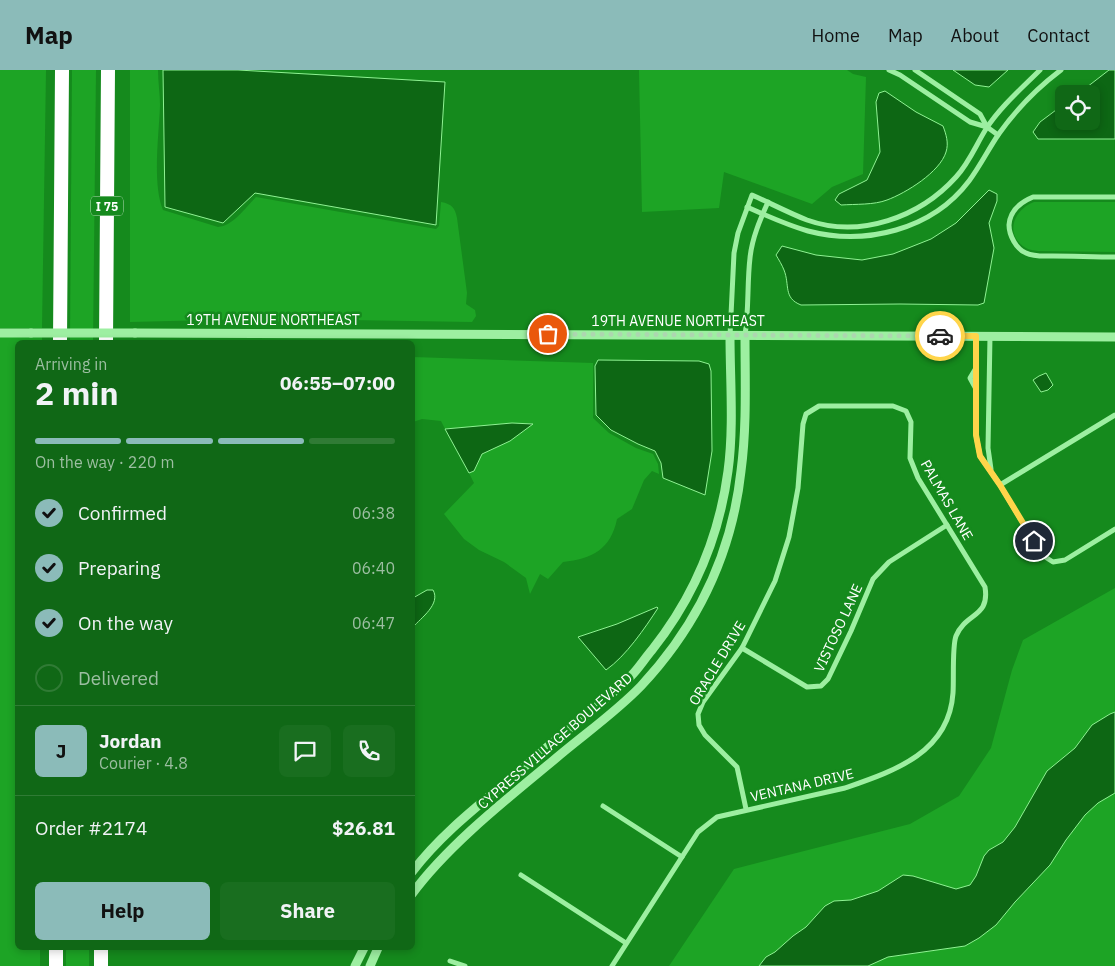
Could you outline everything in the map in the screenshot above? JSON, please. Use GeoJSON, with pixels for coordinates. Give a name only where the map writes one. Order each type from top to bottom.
{"type":"FeatureCollection","features":[{"type":"Feature","properties":{"kind":"highway"},"geometry":{"type":"LineString","coordinates":[[60,340],[62,70]]}},
{"type":"Feature","properties":{"kind":"highway","name":"I 75"},"geometry":{"type":"LineString","coordinates":[[106,340],[108,70]]}},
{"type":"Feature","properties":{"kind":"highway"},"geometry":{"type":"LineString","coordinates":[[56,950],[56,966]]}},
{"type":"Feature","properties":{"kind":"highway"},"geometry":{"type":"LineString","coordinates":[[100,966],[101,950]]}},
{"type":"Feature","properties":{"kind":"street"},"geometry":{"type":"LineString","coordinates":[[889,70],[900,75],[970,122],[987,127],[998,135]]}},
{"type":"Feature","properties":{"kind":"street"},"geometry":{"type":"LineString","coordinates":[[915,70],[980,114],[987,127]]}},
{"type":"Feature","properties":{"kind":"street"},"geometry":{"type":"LineString","coordinates":[[730,336],[734,253],[738,232],[752,195],[808,220],[829,225],[876,224],[899,217],[918,208],[936,196],[956,177],[968,162],[987,127],[1006,104],[1040,70]]}},
{"type":"Feature","properties":{"kind":"street"},"geometry":{"type":"LineString","coordinates":[[747,207],[806,230],[846,237],[883,234],[910,226],[939,209],[955,196],[968,182],[998,135],[1020,108],[1061,70]]}},
{"type":"Feature","properties":{"kind":"street"},"geometry":{"type":"LineString","coordinates":[[1115,197],[1033,197],[1022,201],[1014,211],[1010,219],[1009,231],[1014,243],[1025,253],[1038,256],[1115,257]]}},
{"type":"Feature","properties":{"kind":"street"},"geometry":{"type":"LineString","coordinates":[[745,335],[748,320],[750,258],[754,236],[768,202]]}},
{"type":"Feature","properties":{"kind":"street","name":"19TH AVENUE NORTHEAST"},"geometry":{"type":"LineString","coordinates":[[0,333],[1115,337]]}},
{"type":"Feature","properties":{"kind":"street","name":"CYPRESS VILLAGE BOULEVARD"},"geometry":{"type":"LineString","coordinates":[[415,891],[454,846],[526,783],[617,708],[640,686],[670,652],[693,616],[708,590],[717,568],[737,502],[744,440],[745,335]]}},
{"type":"Feature","properties":{"kind":"street","name":"CYPRESS VILLAGE BOULEVARD"},"geometry":{"type":"LineString","coordinates":[[415,868],[429,850],[466,815],[632,676],[671,626],[684,605],[704,564],[723,502],[730,439],[730,336]]}},
{"type":"Feature","properties":{"kind":"street"},"geometry":{"type":"LineString","coordinates":[[976,336],[977,367],[970,378],[976,390],[976,435],[980,456],[992,472],[1042,555],[1053,562],[1065,560],[1115,529]]}},
{"type":"Feature","properties":{"kind":"street"},"geometry":{"type":"LineString","coordinates":[[990,336],[988,448],[992,472]]}},
{"type":"Feature","properties":{"kind":"street"},"geometry":{"type":"LineString","coordinates":[[976,390],[989,390]]}},
{"type":"Feature","properties":{"kind":"street"},"geometry":{"type":"LineString","coordinates":[[976,405],[989,405]]}},
{"type":"Feature","properties":{"kind":"street","name":"ORACLE DRIVE"},"geometry":{"type":"LineString","coordinates":[[746,809],[737,767],[705,735],[699,725],[698,714],[703,702],[742,648],[775,581],[789,537],[798,488],[803,424],[806,414],[819,406],[846,406]]}},
{"type":"Feature","properties":{"kind":"street","name":"PALMAS LANE"},"geometry":{"type":"LineString","coordinates":[[846,406],[893,406],[906,411],[911,422],[910,458],[918,478],[985,587],[987,598]]}},
{"type":"Feature","properties":{"kind":"street"},"geometry":{"type":"LineString","coordinates":[[1000,485],[1115,415]]}},
{"type":"Feature","properties":{"kind":"street","name":"VISTOSO LANE"},"geometry":{"type":"LineString","coordinates":[[742,648],[808,687],[821,686],[828,679],[873,579],[888,562],[947,525]]}},
{"type":"Feature","properties":{"kind":"street","name":"VENTANA DRIVE"},"geometry":{"type":"LineString","coordinates":[[612,966],[698,832],[717,817],[846,788],[913,760],[930,746],[941,733],[949,714],[953,696],[955,638],[963,623],[982,610],[987,598]]}},
{"type":"Feature","properties":{"kind":"street"},"geometry":{"type":"LineString","coordinates":[[603,806],[682,857]]}},
{"type":"Feature","properties":{"kind":"street"},"geometry":{"type":"LineString","coordinates":[[521,876],[626,943]]}},
{"type":"Feature","properties":{"kind":"street"},"geometry":{"type":"LineString","coordinates":[[355,966],[363,950]]}},
{"type":"Feature","properties":{"kind":"street"},"geometry":{"type":"LineString","coordinates":[[370,966],[377,950]]}},
{"type":"Feature","properties":{"kind":"street"},"geometry":{"type":"LineString","coordinates":[[450,961],[465,966]]}},
{"type":"Feature","properties":{"kind":"shaded area"},"geometry":{"type":"Polygon","coordinates":[[[0,70],[46,70],[42,328],[0,328],[0,70]]]}},
{"type":"Feature","properties":{"kind":"shaded area"},"geometry":{"type":"Polygon","coordinates":[[[72,70],[96,70],[93,340],[70,340],[72,70]]]}},
{"type":"Feature","properties":{"kind":"shaded area"},"geometry":{"type":"Polygon","coordinates":[[[130,70],[158,70],[160,105],[157,173],[163,210],[218,227],[234,220],[256,197],[436,229],[439,226],[441,202],[448,204],[454,209],[457,218],[467,293],[466,304],[475,310],[476,316],[472,322],[289,319],[277,322],[252,319],[130,322],[130,70]]]}},
{"type":"Feature","properties":{"kind":"shaded area"},"geometry":{"type":"Polygon","coordinates":[[[163,70],[238,70],[445,82],[436,225],[255,193],[223,223],[165,207],[163,70]]]}},
{"type":"Feature","properties":{"kind":"shaded area"},"geometry":{"type":"Polygon","coordinates":[[[639,70],[847,70],[853,74],[866,77],[863,174],[832,187],[812,204],[724,172],[719,208],[642,212],[639,70]]]}},
{"type":"Feature","properties":{"kind":"shaded area"},"geometry":{"type":"Polygon","coordinates":[[[953,70],[1008,70],[989,87],[975,85],[953,70]]]}},
{"type":"Feature","properties":{"kind":"shaded area"},"geometry":{"type":"Polygon","coordinates":[[[1109,70],[1115,70],[1115,139],[1038,139],[1033,132],[1040,122],[1055,111],[1055,130],[1100,130],[1100,85],[1090,85],[1109,70]]]}},
{"type":"Feature","properties":{"kind":"shaded area"},"geometry":{"type":"Polygon","coordinates":[[[885,91],[916,112],[943,126],[947,149],[943,160],[921,181],[895,197],[876,203],[841,205],[835,200],[839,194],[867,180],[880,152],[876,102],[879,93],[885,91]]]}},
{"type":"Feature","properties":{"kind":"shaded area"},"geometry":{"type":"Polygon","coordinates":[[[989,190],[997,194],[997,201],[989,223],[994,248],[984,303],[978,305],[801,305],[795,302],[789,295],[786,276],[776,255],[782,246],[816,255],[862,260],[893,254],[931,239],[956,223],[989,190]]]}},
{"type":"Feature","properties":{"kind":"shaded area"},"geometry":{"type":"Polygon","coordinates":[[[1034,202],[1115,202],[1115,252],[1038,251],[1026,248],[1019,243],[1015,236],[1013,230],[1014,223],[1021,211],[1034,202]]]}},
{"type":"Feature","properties":{"kind":"shaded area"},"geometry":{"type":"Polygon","coordinates":[[[0,337],[42,337],[42,340],[15,340],[15,950],[40,950],[40,966],[0,966],[0,337]]]}},
{"type":"Feature","properties":{"kind":"shaded area"},"geometry":{"type":"Polygon","coordinates":[[[415,357],[593,363],[593,418],[609,433],[636,448],[653,454],[658,464],[659,474],[652,471],[644,480],[632,509],[617,519],[610,538],[599,551],[583,558],[563,562],[548,579],[540,574],[530,594],[526,578],[504,562],[479,550],[464,539],[444,514],[474,483],[469,473],[474,471],[482,454],[510,441],[532,424],[512,423],[445,429],[441,421],[422,419],[415,421],[415,357]]]}},
{"type":"Feature","properties":{"kind":"shaded area"},"geometry":{"type":"Polygon","coordinates":[[[598,360],[699,361],[709,364],[711,371],[712,451],[705,495],[663,478],[661,463],[655,451],[611,430],[596,415],[595,366],[598,360]]]}},
{"type":"Feature","properties":{"kind":"shaded area"},"geometry":{"type":"Polygon","coordinates":[[[1046,373],[1053,385],[1048,390],[1041,392],[1033,380],[1046,373]]]}},
{"type":"Feature","properties":{"kind":"shaded area"},"geometry":{"type":"Polygon","coordinates":[[[512,423],[533,424],[510,441],[482,454],[474,471],[469,473],[445,429],[512,423]]]}},
{"type":"Feature","properties":{"kind":"shaded area"},"geometry":{"type":"Polygon","coordinates":[[[1115,588],[1115,966],[669,966],[734,869],[910,824],[959,796],[991,748],[1012,670],[1023,640],[1115,588]]]}},
{"type":"Feature","properties":{"kind":"shaded area"},"geometry":{"type":"Polygon","coordinates":[[[427,590],[433,590],[435,595],[429,610],[415,625],[415,597],[427,590]]]}},
{"type":"Feature","properties":{"kind":"shaded area"},"geometry":{"type":"Polygon","coordinates":[[[657,607],[635,641],[606,670],[578,637],[617,624],[657,607]]]}},
{"type":"Feature","properties":{"kind":"shaded area"},"geometry":{"type":"Polygon","coordinates":[[[1115,712],[1115,793],[1098,803],[1085,815],[1050,865],[996,925],[979,938],[965,946],[888,957],[868,966],[759,966],[766,957],[806,927],[825,906],[834,901],[851,900],[878,891],[903,875],[913,876],[956,889],[970,885],[984,856],[989,850],[1003,842],[1015,827],[1047,771],[1075,748],[1092,725],[1115,712]]]}},
{"type":"Feature","properties":{"kind":"shaded area"},"geometry":{"type":"Polygon","coordinates":[[[66,950],[89,950],[89,966],[66,966],[66,950]]]}},
{"type":"Feature","properties":{"kind":"way so far"},"geometry":{"type":"LineString","coordinates":[[548,334],[940,336]]}},
{"type":"Feature","properties":{"kind":"route"},"geometry":{"type":"LineString","coordinates":[[940,336],[976,336],[976,435],[980,456],[1034,541]]}}]}
